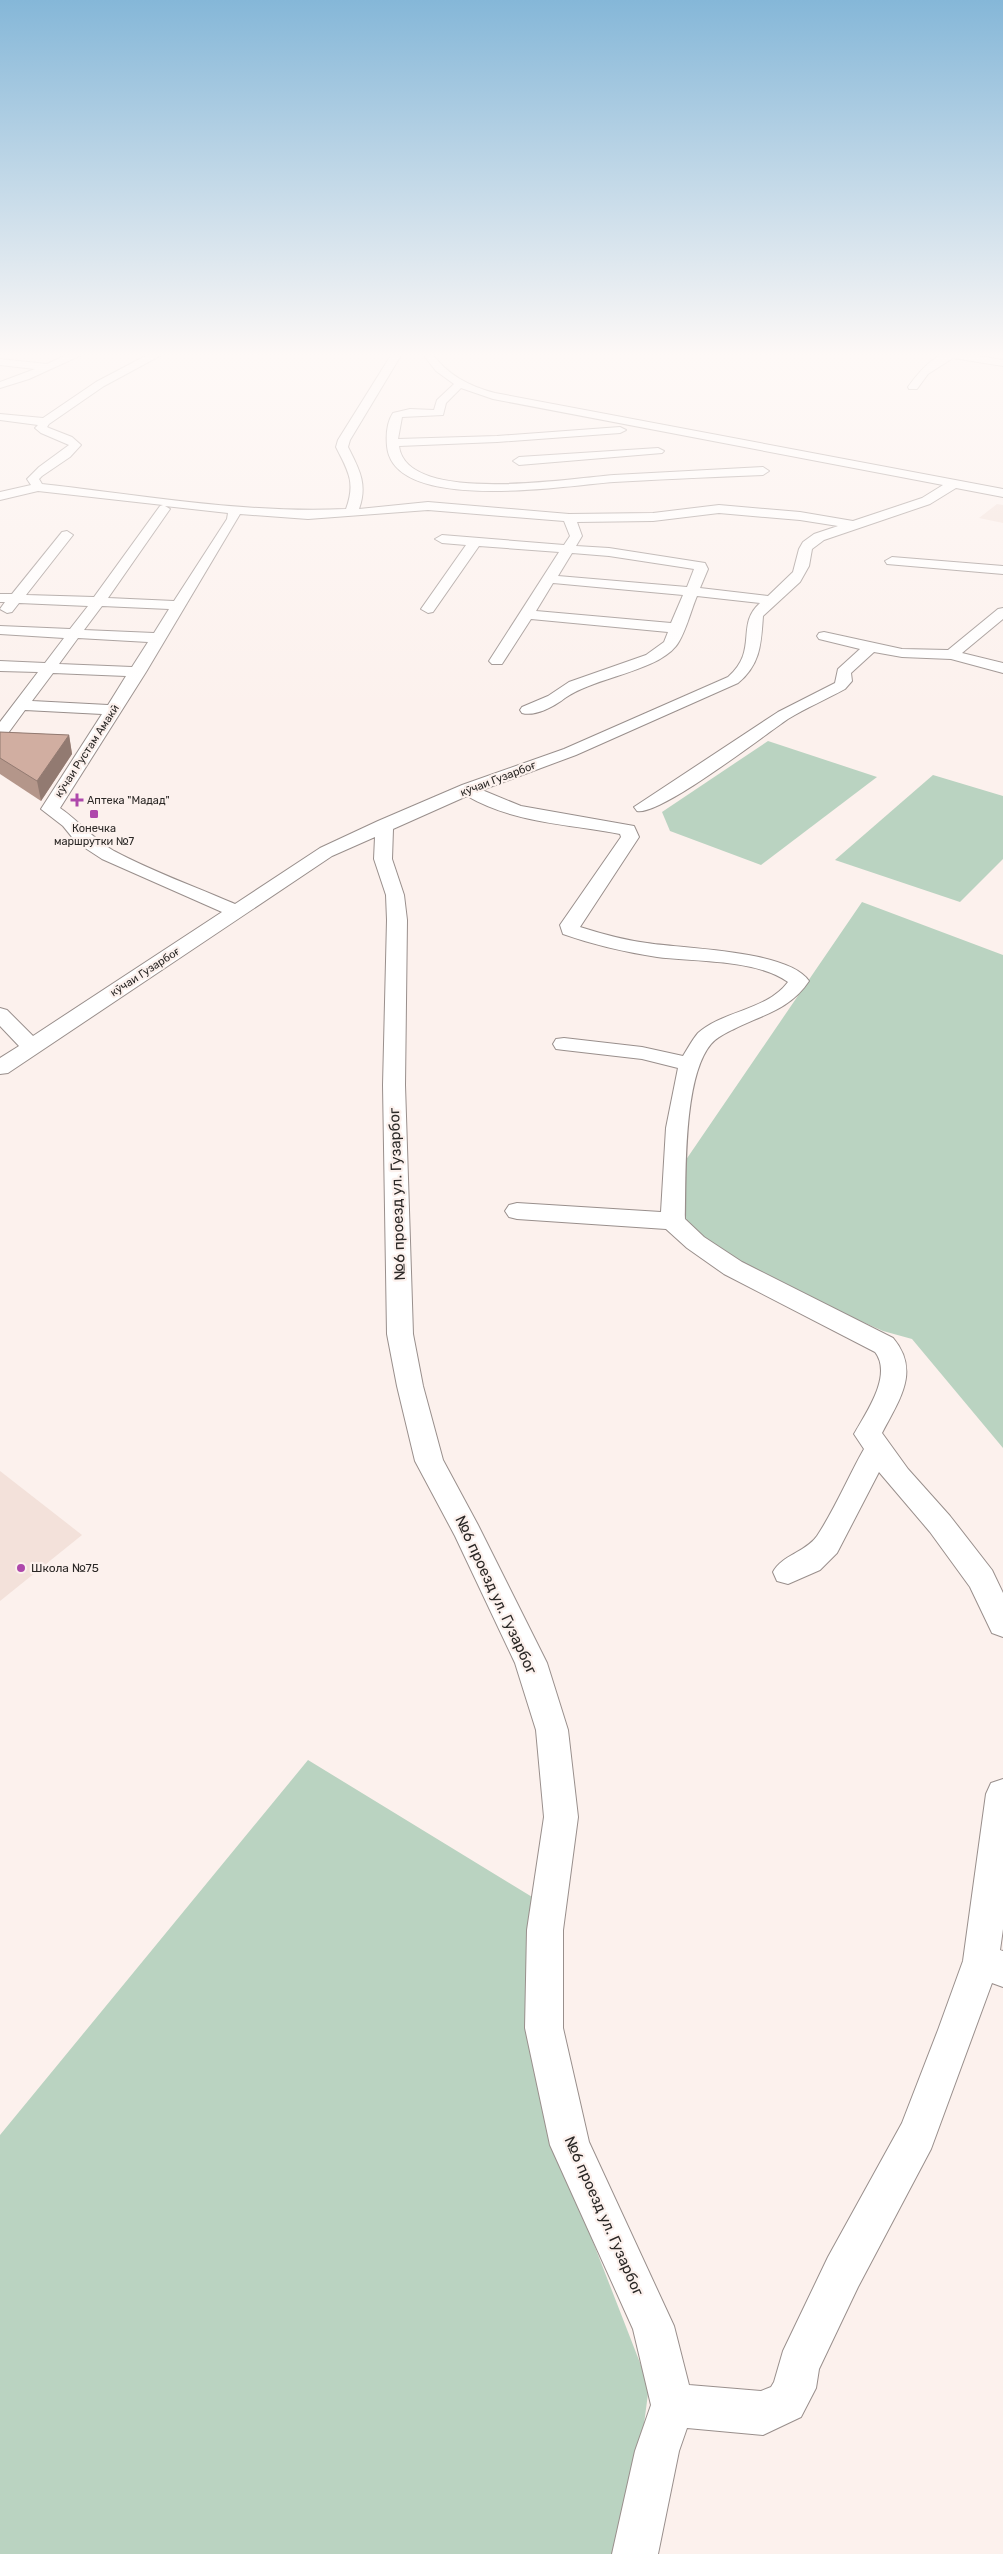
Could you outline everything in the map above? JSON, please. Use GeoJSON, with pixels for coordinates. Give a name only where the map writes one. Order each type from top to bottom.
{"type":"FeatureCollection","features":[{"type":"Feature","properties":{"kind":"street"},"geometry":{"type":"LineString","coordinates":[[38,488],[33,479],[39,471]]}},
{"type":"Feature","properties":{"kind":"street"},"geometry":{"type":"LineString","coordinates":[[351,513],[356,500],[359,480],[354,471]]}},
{"type":"Feature","properties":{"kind":"street"},"geometry":{"type":"LineString","coordinates":[[408,471],[429,481],[451,484],[535,486],[675,475],[759,471]]}},
{"type":"Feature","properties":{"kind":"street"},"geometry":{"type":"LineString","coordinates":[[672,471],[675,475],[696,488]]}},
{"type":"Feature","properties":{"kind":"street"},"geometry":{"type":"LineString","coordinates":[[883,471],[1003,493]]}},
{"type":"Feature","properties":{"kind":"street","name":"кӯчаи Гузарбоғ"},"geometry":{"type":"LineString","coordinates":[[0,1068],[326,852],[468,790],[570,752],[732,680],[748,667],[752,657],[756,615],[788,588],[802,570],[804,550],[807,545],[820,538],[926,501],[953,484]]}},
{"type":"Feature","properties":{"kind":"street"},"geometry":{"type":"LineString","coordinates":[[0,496],[38,488],[235,511]]}},
{"type":"Feature","properties":{"kind":"street"},"geometry":{"type":"LineString","coordinates":[[152,500],[144,508],[308,514],[351,513],[428,506],[458,507],[569,518],[653,517],[717,503],[855,526]]}},
{"type":"Feature","properties":{"kind":"street"},"geometry":{"type":"LineString","coordinates":[[0,733],[72,634],[98,603],[164,509]]}},
{"type":"Feature","properties":{"kind":"street","name":"кӯчаи Рустам Амакӣ"},"geometry":{"type":"LineString","coordinates":[[235,511],[138,672],[75,767],[50,809],[69,822],[82,838],[108,855],[236,911]]}},
{"type":"Feature","properties":{"kind":"street"},"geometry":{"type":"LineString","coordinates":[[497,660],[576,536],[569,518]]}},
{"type":"Feature","properties":{"kind":"street"},"geometry":{"type":"LineString","coordinates":[[67,535],[15,599],[1,620],[72,634],[159,638]]}},
{"type":"Feature","properties":{"kind":"street"},"geometry":{"type":"LineString","coordinates":[[442,539],[568,548],[696,565],[701,569],[670,644],[651,658],[574,685],[554,699],[528,710]]}},
{"type":"Feature","properties":{"kind":"street"},"geometry":{"type":"LineString","coordinates":[[428,610],[475,542]]}},
{"type":"Feature","properties":{"kind":"street"},"geometry":{"type":"LineString","coordinates":[[892,561],[1003,570]]}},
{"type":"Feature","properties":{"kind":"street"},"geometry":{"type":"LineString","coordinates":[[549,579],[773,601]]}},
{"type":"Feature","properties":{"kind":"street"},"geometry":{"type":"LineString","coordinates":[[0,598],[179,605]]}},
{"type":"Feature","properties":{"kind":"street"},"geometry":{"type":"LineString","coordinates":[[951,655],[1003,612]]}},
{"type":"Feature","properties":{"kind":"street"},"geometry":{"type":"LineString","coordinates":[[527,614],[676,628]]}},
{"type":"Feature","properties":{"kind":"street"},"geometry":{"type":"LineString","coordinates":[[824,636],[871,647],[915,654],[951,655],[1003,668]]}},
{"type":"Feature","properties":{"kind":"street"},"geometry":{"type":"LineString","coordinates":[[643,807],[688,781],[784,715],[840,686],[844,681],[843,672],[871,647]]}},
{"type":"Feature","properties":{"kind":"street"},"geometry":{"type":"LineString","coordinates":[[0,666],[138,672]]}},
{"type":"Feature","properties":{"kind":"street"},"geometry":{"type":"LineString","coordinates":[[21,705],[114,710]]}},
{"type":"Feature","properties":{"kind":"street"},"geometry":{"type":"LineString","coordinates":[[468,790],[501,808],[521,814],[574,820],[628,830],[630,837],[570,925],[570,930],[657,951],[765,966],[787,972],[800,981],[790,993],[778,1002],[710,1035],[702,1043],[683,1083],[675,1164],[673,1221],[689,1240],[713,1257],[801,1305],[884,1344],[893,1352],[895,1359],[894,1377],[868,1434],[898,1477],[940,1524],[981,1579],[1003,1624]]}},
{"type":"Feature","properties":{"kind":"street","name":"№6 проезд ул. Гузарбог"},"geometry":{"type":"LineString","coordinates":[[384,826],[383,859],[395,895],[397,920],[394,1094],[400,1334],[410,1386],[429,1461],[468,1533],[531,1663],[552,1730],[561,1817],[545,1930],[544,2028],[570,2145],[653,2326],[673,2405]]}},
{"type":"Feature","properties":{"kind":"street"},"geometry":{"type":"LineString","coordinates":[[0,1014],[31,1046]]}},
{"type":"Feature","properties":{"kind":"street"},"geometry":{"type":"LineString","coordinates":[[564,1044],[642,1053],[691,1064]]}},
{"type":"Feature","properties":{"kind":"street"},"geometry":{"type":"LineString","coordinates":[[516,1211],[673,1221]]}},
{"type":"Feature","properties":{"kind":"street"},"geometry":{"type":"LineString","coordinates":[[788,1572],[810,1561],[827,1545],[878,1448]]}},
{"type":"Feature","properties":{"kind":"street"},"geometry":{"type":"LineString","coordinates":[[635,2554],[657,2451],[673,2405],[762,2413],[786,2402],[794,2388],[798,2366],[843,2272],[917,2135],[992,1965],[1003,1794]]}},
{"type":"Feature","properties":{"kind":"shaded area"},"geometry":{"type":"Polygon","coordinates":[[[997,504],[1003,505],[1003,523],[979,518],[997,504]]]}},
{"type":"Feature","properties":{"kind":"shaded area","name":"Школа №75"},"geometry":{"type":"Polygon","coordinates":[[[0,1471],[82,1535],[0,1601],[0,1471]]]}},
{"type":"Feature","properties":{"kind":"green space"},"geometry":{"type":"Polygon","coordinates":[[[768,741],[877,777],[761,865],[670,831],[662,812],[768,741]]]}},
{"type":"Feature","properties":{"kind":"green space"},"geometry":{"type":"Polygon","coordinates":[[[933,775],[1003,796],[1003,859],[960,902],[835,860],[933,775]]]}},
{"type":"Feature","properties":{"kind":"green space"},"geometry":{"type":"Polygon","coordinates":[[[862,902],[1003,955],[1003,1448],[912,1339],[883,1331],[749,1272],[679,1222],[679,1170],[862,902]]]}},
{"type":"Feature","properties":{"kind":"green space"},"geometry":{"type":"Polygon","coordinates":[[[308,1760],[542,1903],[560,2157],[649,2386],[627,2554],[0,2554],[0,2135],[308,1760]]]}},
{"type":"Feature","properties":{"kind":"building"},"geometry":{"type":"Polygon","coordinates":[[[0,732],[69,735],[37,781],[0,758],[0,732]]]}},
{"type":"Feature","properties":{"kind":"place","name":"Аптека \"Мадад\""},"geometry":{"type":"Point","coordinates":[77,800]}},
{"type":"Feature","properties":{"kind":"place","name":"Конечка маршрутки №7"},"geometry":{"type":"Point","coordinates":[94,814]}},
{"type":"Feature","properties":{"kind":"place","name":"Школа №75"},"geometry":{"type":"Point","coordinates":[21,1568]}}]}
